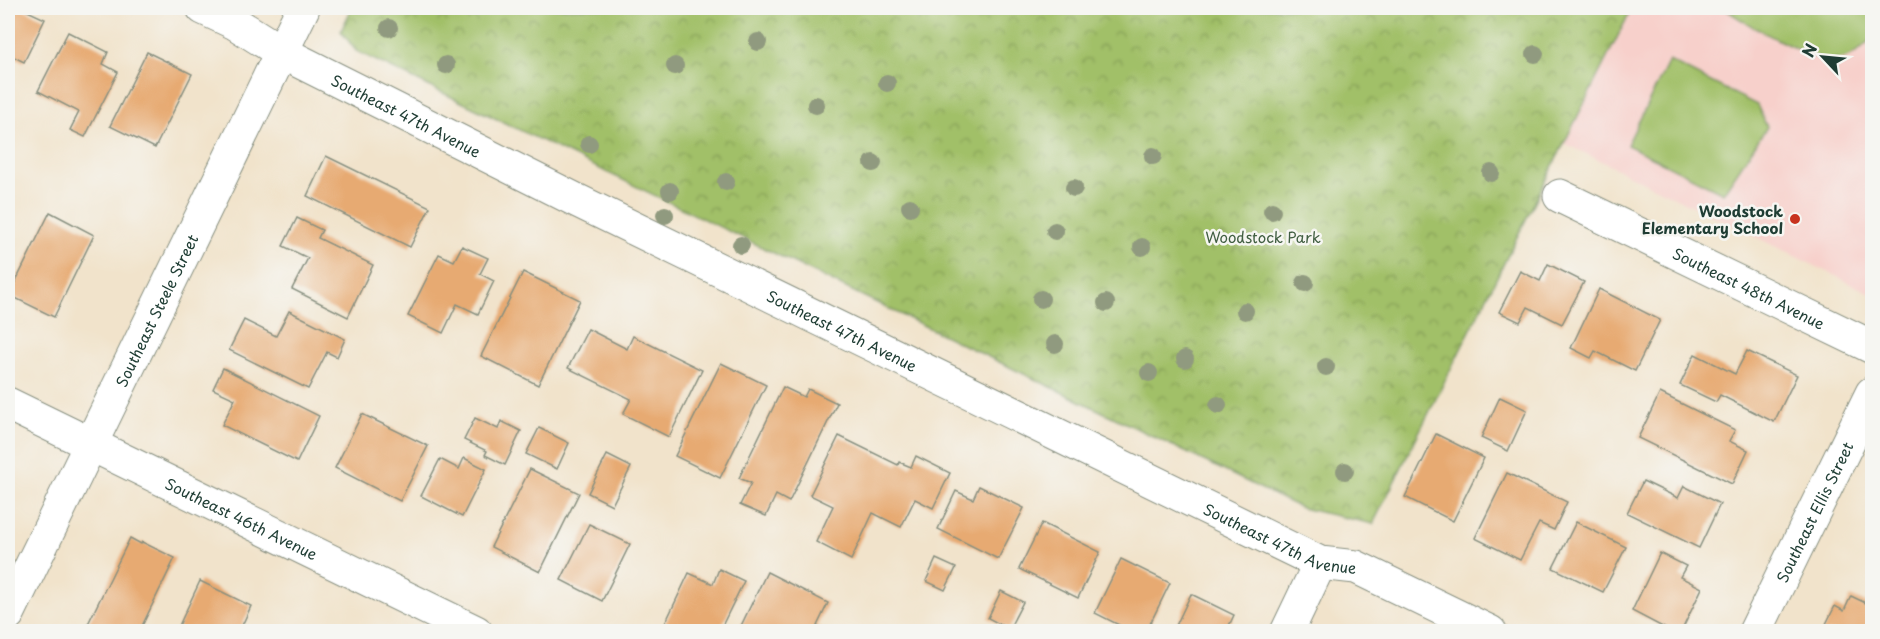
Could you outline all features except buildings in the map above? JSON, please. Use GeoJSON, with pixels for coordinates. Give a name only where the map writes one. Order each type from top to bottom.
{"type":"FeatureCollection","features":[{"type":"Feature","properties":{"kind":"street","name":"Southeast 47th Avenue"},"geometry":{"type":"LineString","coordinates":[[202,8],[235,23],[281,52],[576,200],[1320,562],[1356,567],[1490,632]]}},
{"type":"Feature","properties":{"kind":"street","name":"Southeast Steele Street"},"geometry":{"type":"LineString","coordinates":[[8,614],[303,8]]}},
{"type":"Feature","properties":{"kind":"street","name":"Southeast 48th Avenue"},"geometry":{"type":"LineString","coordinates":[[1560,196],[1872,346]]}},
{"type":"Feature","properties":{"kind":"street","name":"Southeast Ellis Street"},"geometry":{"type":"LineString","coordinates":[[1755,632],[1872,393]]}},
{"type":"Feature","properties":{"kind":"street","name":"Southeast 46th Avenue"},"geometry":{"type":"LineString","coordinates":[[8,404],[477,632]]}},
{"type":"Feature","properties":{"kind":"street"},"geometry":{"type":"LineString","coordinates":[[1287,632],[1320,562]]}},
{"type":"Feature","properties":{"kind":"shaded area","name":"Woodstock Elementary School"},"geometry":{"type":"Polygon","coordinates":[[[1632,8],[1872,8],[1872,294],[1564,143],[1632,8]]]}},
{"type":"Feature","properties":{"kind":"green space","name":"Woodstock Park"},"geometry":{"type":"Polygon","coordinates":[[[352,8],[1632,8],[1373,524],[1301,508],[356,51],[341,31],[352,8]]]}},
{"type":"Feature","properties":{"kind":"green space"},"geometry":{"type":"Polygon","coordinates":[[[1724,8],[1872,8],[1872,38],[1853,55],[1838,60],[1828,59],[1814,56],[1780,41],[1724,8]]]}},
{"type":"Feature","properties":{"kind":"green space"},"geometry":{"type":"Polygon","coordinates":[[[1669,61],[1757,105],[1767,127],[1723,193],[1627,145],[1669,61]]]}},
{"type":"Feature","properties":{"kind":"place","name":"Woodstock Elementary School"},"geometry":{"type":"Point","coordinates":[1795,219]}}]}
